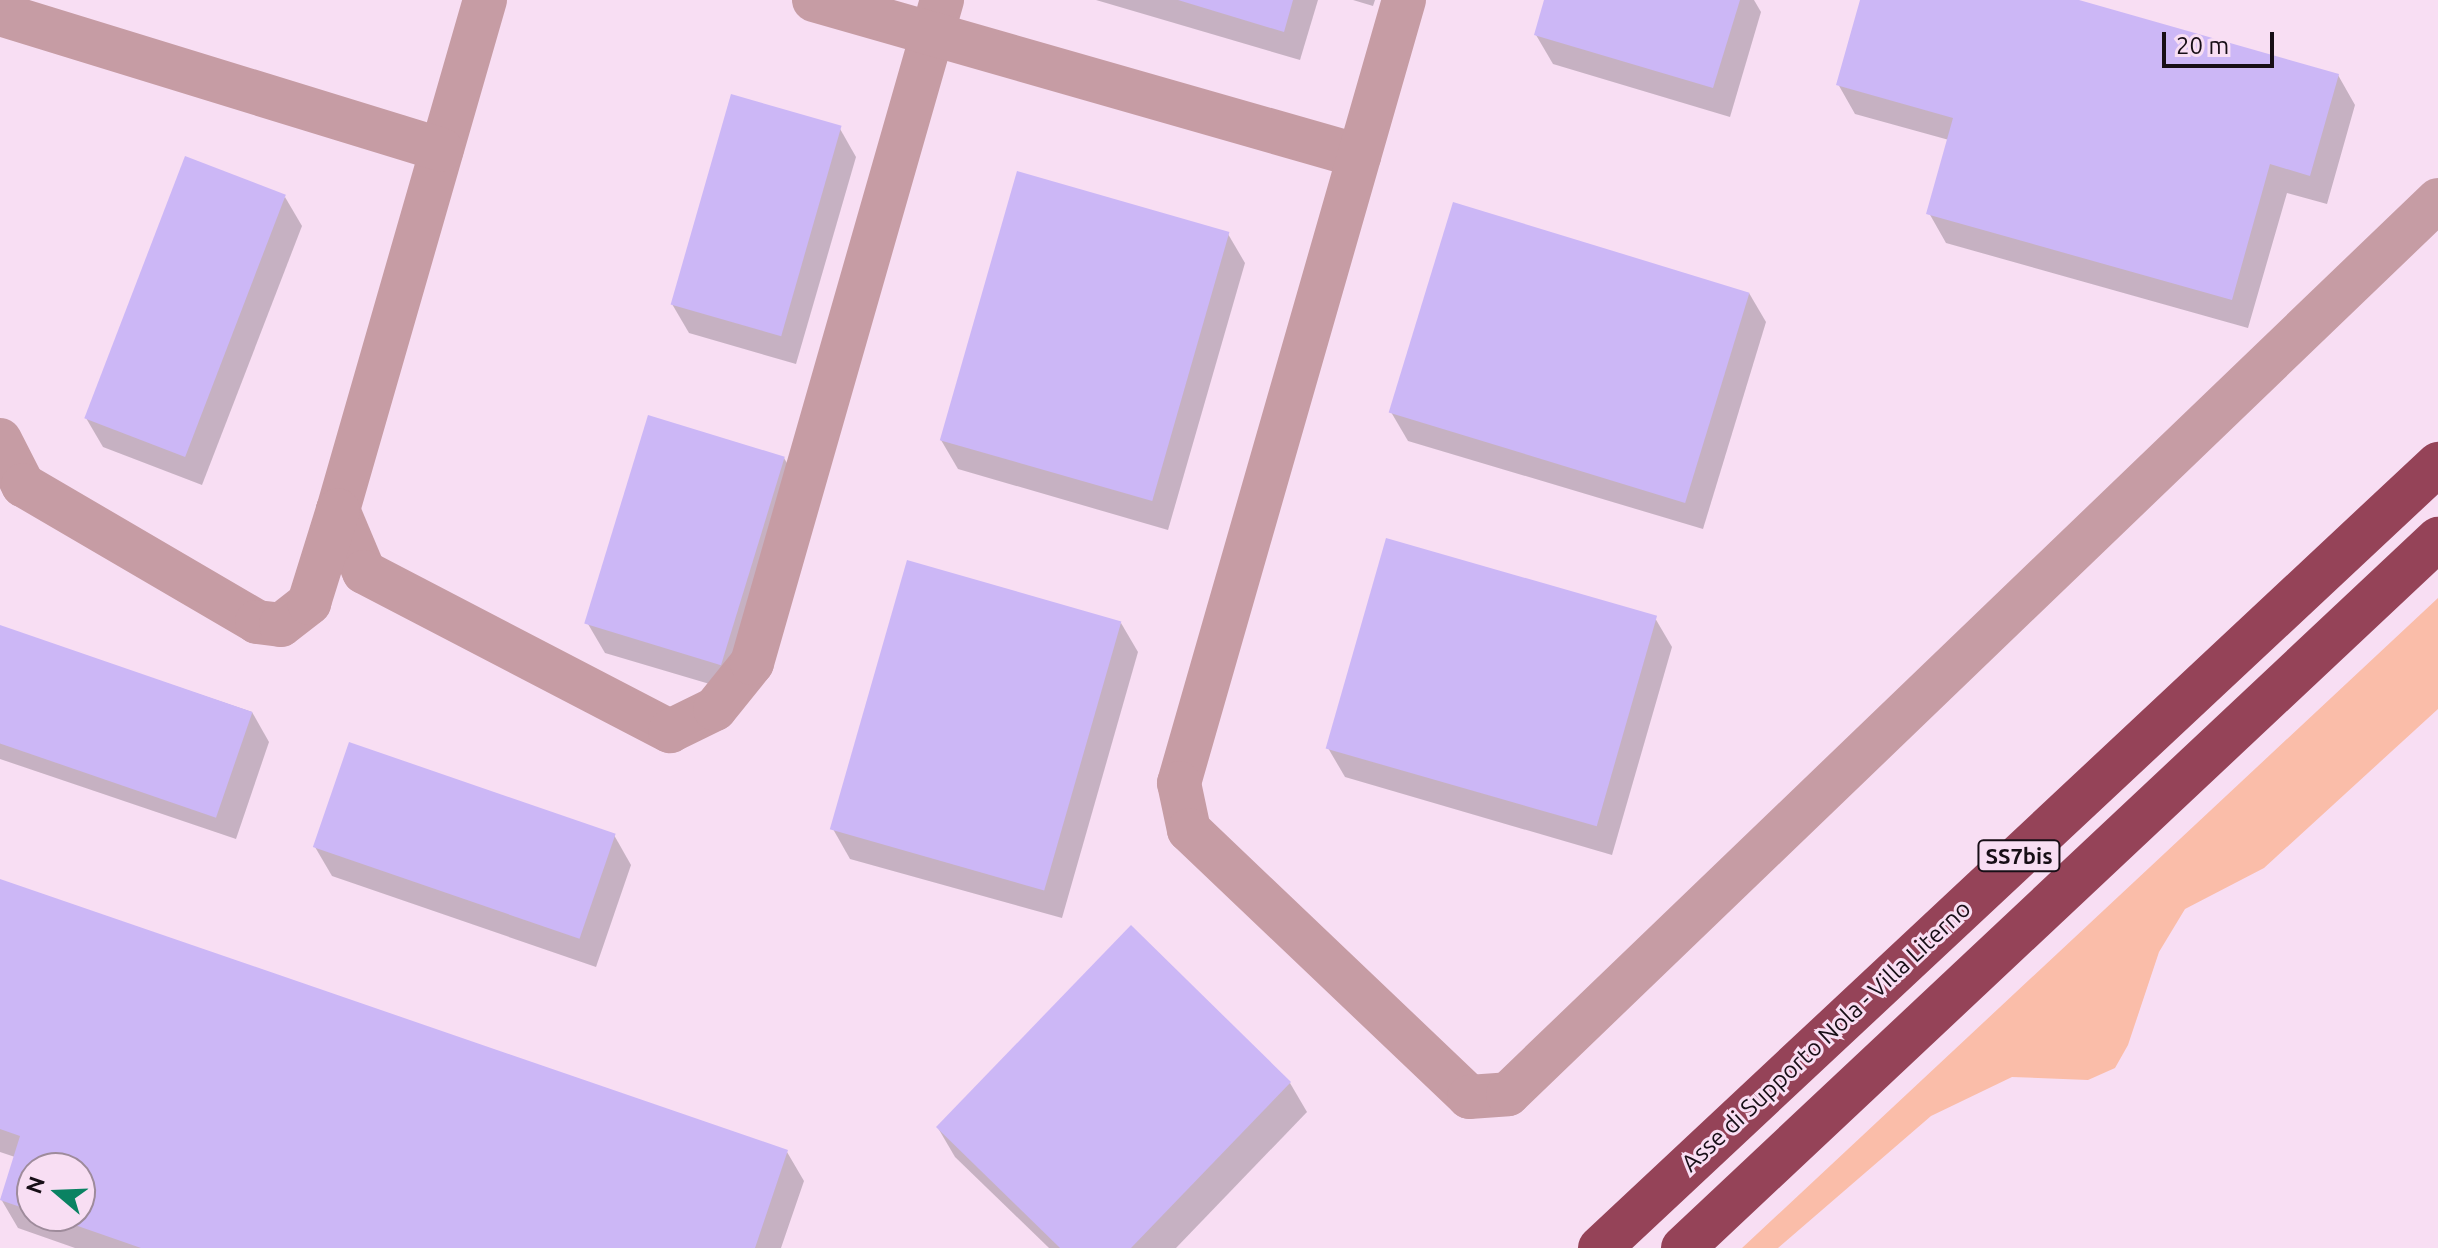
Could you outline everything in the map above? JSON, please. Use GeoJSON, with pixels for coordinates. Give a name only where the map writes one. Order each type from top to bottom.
{"type":"FeatureCollection","features":[{"type":"Feature","properties":{"kind":"highway","name":"Asse di Supporto Nola - Villa Literno"},"geometry":{"type":"LineString","coordinates":[[1600,1248],[2438,464]]}},
{"type":"Feature","properties":{"kind":"highway","name":"SS7bis"},"geometry":{"type":"LineString","coordinates":[[1695,1239],[2438,539]]}},
{"type":"Feature","properties":{"kind":"lane"},"geometry":{"type":"LineString","coordinates":[[0,440],[23,485],[257,622],[281,625],[309,603],[485,0]]}},
{"type":"Feature","properties":{"kind":"lane"},"geometry":{"type":"LineString","coordinates":[[814,0],[937,17],[1359,156]]}},
{"type":"Feature","properties":{"kind":"lane"},"geometry":{"type":"LineString","coordinates":[[1404,0],[1179,783],[1189,830],[1469,1097],[1508,1094],[2438,200]]}},
{"type":"Feature","properties":{"kind":"lane"},"geometry":{"type":"LineString","coordinates":[[0,14],[442,150]]}},
{"type":"Feature","properties":{"kind":"lane"},"geometry":{"type":"LineString","coordinates":[[338,510],[364,572],[670,731],[715,709],[752,663],[937,17]]}},
{"type":"Feature","properties":{"kind":"shaded area"},"geometry":{"type":"Polygon","coordinates":[[[2438,598],[2438,709],[2264,868],[2185,909],[2159,952],[2128,1045],[2115,1068],[2088,1080],[2012,1077],[1931,1116],[1778,1248],[1742,1248],[2438,598]]]}},
{"type":"Feature","properties":{"kind":"building"},"geometry":{"type":"Polygon","coordinates":[[[1178,0],[1293,0],[1284,32],[1178,0]]]}},
{"type":"Feature","properties":{"kind":"building"},"geometry":{"type":"Polygon","coordinates":[[[1544,0],[1740,0],[1713,88],[1534,35],[1544,0]]]}},
{"type":"Feature","properties":{"kind":"building"},"geometry":{"type":"Polygon","coordinates":[[[1860,0],[2079,0],[2339,74],[2310,176],[2270,164],[2232,300],[1926,214],[1953,118],[1836,85],[1860,0]]]}},
{"type":"Feature","properties":{"kind":"building"},"geometry":{"type":"Polygon","coordinates":[[[731,94],[842,126],[781,336],[671,305],[731,94]]]}},
{"type":"Feature","properties":{"kind":"building"},"geometry":{"type":"Polygon","coordinates":[[[185,156],[286,195],[185,457],[84,418],[185,156]]]}},
{"type":"Feature","properties":{"kind":"building"},"geometry":{"type":"Polygon","coordinates":[[[1017,171],[1229,232],[1152,501],[940,440],[1017,171]]]}},
{"type":"Feature","properties":{"kind":"building"},"geometry":{"type":"Polygon","coordinates":[[[1453,202],[1749,293],[1685,503],[1389,412],[1453,202]]]}},
{"type":"Feature","properties":{"kind":"building"},"geometry":{"type":"Polygon","coordinates":[[[648,415],[785,457],[721,665],[584,623],[648,415]]]}},
{"type":"Feature","properties":{"kind":"building"},"geometry":{"type":"Polygon","coordinates":[[[1386,538],[1657,616],[1597,826],[1326,749],[1386,538]]]}},
{"type":"Feature","properties":{"kind":"building"},"geometry":{"type":"Polygon","coordinates":[[[907,560],[1121,621],[1044,891],[830,829],[907,560]]]}},
{"type":"Feature","properties":{"kind":"building"},"geometry":{"type":"Polygon","coordinates":[[[0,625],[252,712],[216,818],[0,743],[0,625]]]}},
{"type":"Feature","properties":{"kind":"building"},"geometry":{"type":"Polygon","coordinates":[[[349,742],[616,834],[579,939],[313,847],[349,742]]]}},
{"type":"Feature","properties":{"kind":"building"},"geometry":{"type":"Polygon","coordinates":[[[0,879],[788,1150],[755,1248],[141,1248],[95,1232],[96,1152],[16,1152],[16,1206],[0,1200],[20,1136],[0,1129],[0,879]]]}},
{"type":"Feature","properties":{"kind":"building"},"geometry":{"type":"Polygon","coordinates":[[[1131,925],[1291,1082],[1131,1248],[1060,1248],[936,1127],[1131,925]]]}}]}
